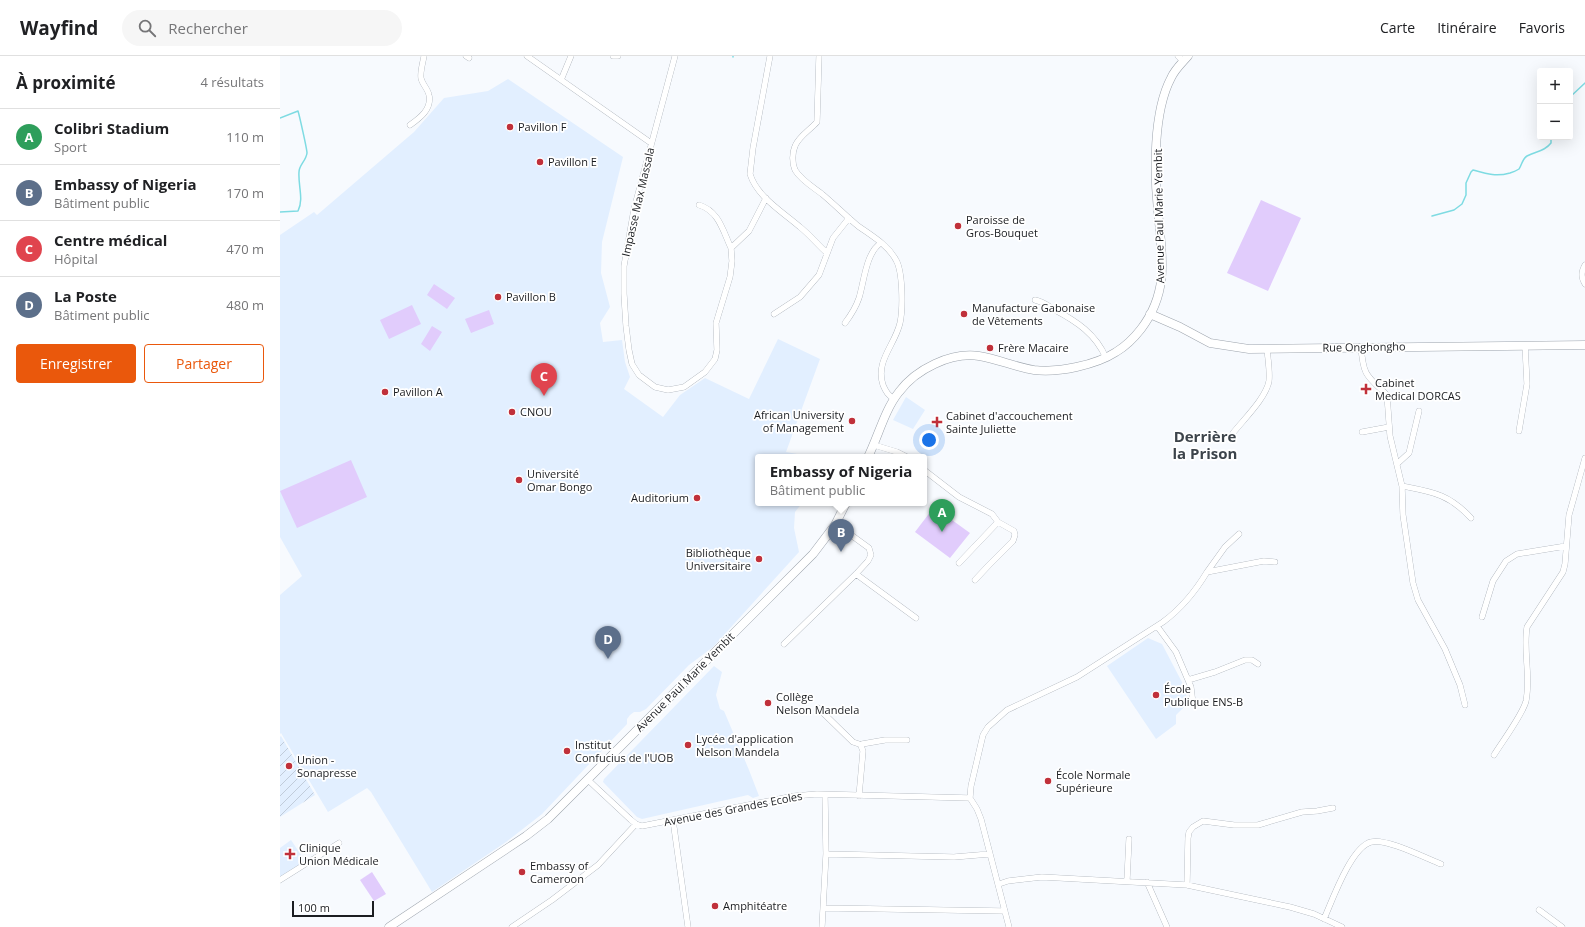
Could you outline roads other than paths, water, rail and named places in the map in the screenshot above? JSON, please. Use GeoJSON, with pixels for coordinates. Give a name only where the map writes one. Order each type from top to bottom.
{"type":"FeatureCollection","features":[{"type":"Feature","properties":{"kind":"main road","name":"Avenue Paul Marie Yembit"},"geometry":{"type":"LineString","coordinates":[[870,454],[894,399],[907,382],[940,362],[957,357],[979,356],[1018,367],[1041,370],[1072,367],[1106,358],[1124,346],[1135,336],[1150,314],[1161,289],[1163,271],[1156,189],[1157,145],[1160,111],[1169,82],[1183,58]]}},
{"type":"Feature","properties":{"kind":"main road","name":"Rue Onghongho"},"geometry":{"type":"LineString","coordinates":[[1150,314],[1180,327],[1210,343],[1249,349],[1361,346],[1585,345]]}},
{"type":"Feature","properties":{"kind":"main road","name":"Avenue Paul Marie Yembit"},"geometry":{"type":"LineString","coordinates":[[390,927],[530,833],[556,811],[821,545],[836,524],[845,506]]}},
{"type":"Feature","properties":{"kind":"street"},"geometry":{"type":"LineString","coordinates":[[410,125],[422,117],[428,103],[429,95],[421,78],[424,56]]}},
{"type":"Feature","properties":{"kind":"street"},"geometry":{"type":"LineString","coordinates":[[527,56],[616,120],[651,143]]}},
{"type":"Feature","properties":{"kind":"street"},"geometry":{"type":"LineString","coordinates":[[561,80],[571,56]]}},
{"type":"Feature","properties":{"kind":"street"},"geometry":{"type":"LineString","coordinates":[[613,56],[618,56]]}},
{"type":"Feature","properties":{"kind":"street","name":"Impasse Max Massala"},"geometry":{"type":"LineString","coordinates":[[675,56],[634,209],[624,266],[624,294],[628,350],[632,364],[639,375],[655,387],[668,390],[684,387],[705,372],[715,359],[717,350],[716,323],[730,277],[732,261],[731,248],[717,217],[699,205]]}},
{"type":"Feature","properties":{"kind":"street"},"geometry":{"type":"LineString","coordinates":[[770,56],[753,144],[750,174],[757,188],[766,198],[799,226],[827,253]]}},
{"type":"Feature","properties":{"kind":"street"},"geometry":{"type":"LineString","coordinates":[[819,56],[817,122],[798,140],[793,154],[794,168],[804,180],[881,243],[893,254],[898,262],[900,273],[900,323],[886,352],[881,369],[881,380],[888,394],[894,399]]}},
{"type":"Feature","properties":{"kind":"street"},"geometry":{"type":"LineString","coordinates":[[731,248],[749,231],[766,198]]}},
{"type":"Feature","properties":{"kind":"street"},"geometry":{"type":"LineString","coordinates":[[774,314],[794,302],[814,281],[822,268],[836,233],[849,218]]}},
{"type":"Feature","properties":{"kind":"street"},"geometry":{"type":"LineString","coordinates":[[845,323],[853,312],[859,299],[871,254],[877,245],[881,243]]}},
{"type":"Feature","properties":{"kind":"street"},"geometry":{"type":"LineString","coordinates":[[1585,265],[1582,271],[1582,279],[1585,284]]}},
{"type":"Feature","properties":{"kind":"street"},"geometry":{"type":"LineString","coordinates":[[1036,300],[1047,304],[1053,309],[1070,317],[1100,345],[1106,358]]}},
{"type":"Feature","properties":{"kind":"street"},"geometry":{"type":"LineString","coordinates":[[1519,431],[1527,384],[1525,345]]}},
{"type":"Feature","properties":{"kind":"street"},"geometry":{"type":"LineString","coordinates":[[1361,346],[1364,372],[1387,395],[1389,427],[1402,486],[1403,515],[1413,583],[1418,600],[1445,649],[1460,685],[1465,705]]}},
{"type":"Feature","properties":{"kind":"street"},"geometry":{"type":"LineString","coordinates":[[1234,433],[1258,402],[1268,383],[1269,369],[1267,349]]}},
{"type":"Feature","properties":{"kind":"street"},"geometry":{"type":"LineString","coordinates":[[1398,463],[1409,453],[1419,411]]}},
{"type":"Feature","properties":{"kind":"street"},"geometry":{"type":"LineString","coordinates":[[1362,432],[1389,427]]}},
{"type":"Feature","properties":{"kind":"street"},"geometry":{"type":"LineString","coordinates":[[874,445],[901,454]]}},
{"type":"Feature","properties":{"kind":"street"},"geometry":{"type":"LineString","coordinates":[[1494,755],[1521,713],[1526,702],[1528,667],[1526,636],[1527,626],[1562,572],[1565,564],[1568,515],[1585,458]]}},
{"type":"Feature","properties":{"kind":"street"},"geometry":{"type":"LineString","coordinates":[[927,472],[964,501],[992,514],[998,522],[1014,531],[1015,538],[1009,546],[975,580]]}},
{"type":"Feature","properties":{"kind":"street"},"geometry":{"type":"LineString","coordinates":[[1402,486],[1434,492],[1450,499],[1462,508],[1471,518]]}},
{"type":"Feature","properties":{"kind":"street"},"geometry":{"type":"LineString","coordinates":[[959,563],[998,522]]}},
{"type":"Feature","properties":{"kind":"street"},"geometry":{"type":"LineString","coordinates":[[784,644],[856,574],[868,561],[871,555],[869,548],[836,524]]}},
{"type":"Feature","properties":{"kind":"street"},"geometry":{"type":"LineString","coordinates":[[1009,927],[999,884],[979,814],[970,798],[971,786],[983,735],[988,727],[1007,710],[1077,677],[1163,622],[1190,598],[1225,547],[1239,534]]}},
{"type":"Feature","properties":{"kind":"street"},"geometry":{"type":"LineString","coordinates":[[1482,617],[1493,581],[1506,561],[1517,554],[1566,546]]}},
{"type":"Feature","properties":{"kind":"street"},"geometry":{"type":"LineString","coordinates":[[1207,572],[1264,561],[1275,562]]}},
{"type":"Feature","properties":{"kind":"street"},"geometry":{"type":"LineString","coordinates":[[856,574],[916,618]]}},
{"type":"Feature","properties":{"kind":"street"},"geometry":{"type":"LineString","coordinates":[[1157,626],[1176,652],[1188,680],[1193,704]]}},
{"type":"Feature","properties":{"kind":"street"},"geometry":{"type":"LineString","coordinates":[[1188,680],[1215,672],[1244,660],[1252,660],[1258,664]]}},
{"type":"Feature","properties":{"kind":"street"},"geometry":{"type":"LineString","coordinates":[[818,708],[853,742],[861,745],[885,740],[907,740]]}},
{"type":"Feature","properties":{"kind":"street"},"geometry":{"type":"LineString","coordinates":[[859,796],[863,751],[861,745]]}},
{"type":"Feature","properties":{"kind":"street"},"geometry":{"type":"LineString","coordinates":[[512,927],[552,900],[598,865],[636,824],[587,779]]}},
{"type":"Feature","properties":{"kind":"street"},"geometry":{"type":"LineString","coordinates":[[822,927],[826,854],[825,795]]}},
{"type":"Feature","properties":{"kind":"street","name":"Avenue des Grandes Ecoles"},"geometry":{"type":"LineString","coordinates":[[636,824],[649,826],[776,798],[794,796],[825,795],[970,798]]}},
{"type":"Feature","properties":{"kind":"street"},"geometry":{"type":"LineString","coordinates":[[1187,885],[1189,832],[1198,823],[1203,821],[1234,825],[1258,825],[1302,812],[1333,808]]}},
{"type":"Feature","properties":{"kind":"street"},"geometry":{"type":"LineString","coordinates":[[673,820],[688,927]]}},
{"type":"Feature","properties":{"kind":"street"},"geometry":{"type":"LineString","coordinates":[[1127,880],[1129,839]]}},
{"type":"Feature","properties":{"kind":"street"},"geometry":{"type":"LineString","coordinates":[[1324,919],[1348,866],[1363,846],[1370,842],[1388,843],[1441,864]]}},
{"type":"Feature","properties":{"kind":"street"},"geometry":{"type":"LineString","coordinates":[[280,880],[339,843]]}},
{"type":"Feature","properties":{"kind":"street"},"geometry":{"type":"LineString","coordinates":[[826,854],[954,857],[990,854]]}},
{"type":"Feature","properties":{"kind":"street"},"geometry":{"type":"LineString","coordinates":[[999,884],[1008,881],[1042,877],[1127,880],[1187,885],[1290,906],[1342,927]]}},
{"type":"Feature","properties":{"kind":"street"},"geometry":{"type":"LineString","coordinates":[[1147,882],[1167,927]]}},
{"type":"Feature","properties":{"kind":"street"},"geometry":{"type":"LineString","coordinates":[[823,908],[1005,911]]}},
{"type":"Feature","properties":{"kind":"street"},"geometry":{"type":"LineString","coordinates":[[1539,910],[1562,927]]}},
{"type":"Feature","properties":{"kind":"waterway"},"geometry":{"type":"LineString","coordinates":[[1573,94],[1585,83]]}},
{"type":"Feature","properties":{"kind":"waterway"},"geometry":{"type":"LineString","coordinates":[[280,118],[298,111],[307,153],[299,170],[301,202],[298,211],[280,212]]}},
{"type":"Feature","properties":{"kind":"waterway"},"geometry":{"type":"LineString","coordinates":[[1432,216],[1454,210],[1462,204],[1466,195],[1466,183],[1473,170],[1496,175],[1514,171],[1519,169],[1527,156],[1543,150],[1551,143],[1551,140]]}},
{"type":"Feature","properties":{"kind":"place","name":"Pavillon F"},"geometry":{"type":"Point","coordinates":[510,127]}},
{"type":"Feature","properties":{"kind":"place","name":"Pavillon E"},"geometry":{"type":"Point","coordinates":[540,162]}},
{"type":"Feature","properties":{"kind":"place","name":"Paroisse de Gros-Bouquet"},"geometry":{"type":"Point","coordinates":[958,226]}},
{"type":"Feature","properties":{"kind":"place","name":"Pavillon B"},"geometry":{"type":"Point","coordinates":[498,297]}},
{"type":"Feature","properties":{"kind":"place","name":"Manufacture Gabonaise de Vêtements"},"geometry":{"type":"Point","coordinates":[964,314]}},
{"type":"Feature","properties":{"kind":"place","name":"Frère Macaire"},"geometry":{"type":"Point","coordinates":[990,348]}},
{"type":"Feature","properties":{"kind":"place","name":"Cabinet Medical DORCAS"},"geometry":{"type":"Point","coordinates":[1366,389]}},
{"type":"Feature","properties":{"kind":"place","name":"Pavillon A"},"geometry":{"type":"Point","coordinates":[385,392]}},
{"type":"Feature","properties":{"kind":"place","name":"Centre médical"},"geometry":{"type":"Point","coordinates":[544,396]}},
{"type":"Feature","properties":{"kind":"place","name":"CNOU"},"geometry":{"type":"Point","coordinates":[512,412]}},
{"type":"Feature","properties":{"kind":"place","name":"African University of Management"},"geometry":{"type":"Point","coordinates":[852,421]}},
{"type":"Feature","properties":{"kind":"place","name":"Cabinet d'accouchement Sainte Juliette"},"geometry":{"type":"Point","coordinates":[937,422]}},
{"type":"Feature","properties":{"kind":"place","name":"Université Omar Bongo"},"geometry":{"type":"Point","coordinates":[519,480]}},
{"type":"Feature","properties":{"kind":"place","name":"Auditorium"},"geometry":{"type":"Point","coordinates":[697,498]}},
{"type":"Feature","properties":{"kind":"place","name":"Colibri Stadium"},"geometry":{"type":"Point","coordinates":[942,532]}},
{"type":"Feature","properties":{"kind":"place","name":"Embassy of Nigeria"},"geometry":{"type":"Point","coordinates":[841,552]}},
{"type":"Feature","properties":{"kind":"place","name":"Bibliothèque Universitaire"},"geometry":{"type":"Point","coordinates":[759,559]}},
{"type":"Feature","properties":{"kind":"place","name":"La Poste"},"geometry":{"type":"Point","coordinates":[608,659]}},
{"type":"Feature","properties":{"kind":"place","name":"École Publique ENS-B"},"geometry":{"type":"Point","coordinates":[1156,695]}},
{"type":"Feature","properties":{"kind":"place","name":"Collège Nelson Mandela"},"geometry":{"type":"Point","coordinates":[768,703]}},
{"type":"Feature","properties":{"kind":"place","name":"Lycée d'application Nelson Mandela"},"geometry":{"type":"Point","coordinates":[688,745]}},
{"type":"Feature","properties":{"kind":"place","name":"Institut Confucius de l'UOB"},"geometry":{"type":"Point","coordinates":[567,751]}},
{"type":"Feature","properties":{"kind":"place","name":"Union - Sonapresse"},"geometry":{"type":"Point","coordinates":[289,766]}},
{"type":"Feature","properties":{"kind":"place","name":"École Normale Supérieure"},"geometry":{"type":"Point","coordinates":[1048,781]}},
{"type":"Feature","properties":{"kind":"place","name":"Clinique Union Médicale"},"geometry":{"type":"Point","coordinates":[290,854]}},
{"type":"Feature","properties":{"kind":"place","name":"Embassy of Cameroon"},"geometry":{"type":"Point","coordinates":[522,872]}},
{"type":"Feature","properties":{"kind":"place","name":"Amphitéatre"},"geometry":{"type":"Point","coordinates":[715,906]}},
{"type":"Feature","properties":{"kind":"district","name":"Derrière la Prison"},"geometry":{"type":"Point","coordinates":[1205,446]}}]}
